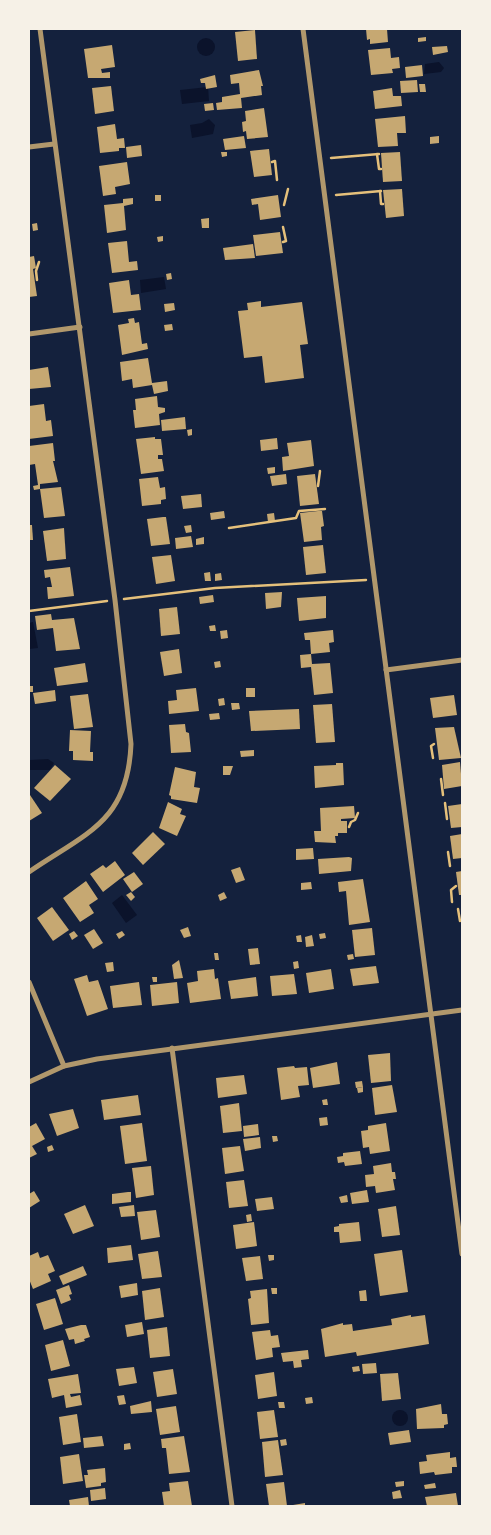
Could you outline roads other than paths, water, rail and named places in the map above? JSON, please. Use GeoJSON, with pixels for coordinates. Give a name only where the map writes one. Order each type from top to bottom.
{"type":"FeatureCollection","features":[{"type":"Feature","properties":{"kind":"street"},"geometry":{"type":"LineString","coordinates":[[29,872],[94,828],[112,811],[124,791],[130,762],[130,731],[115,600],[40,29]]}},
{"type":"Feature","properties":{"kind":"street"},"geometry":{"type":"LineString","coordinates":[[303,29],[462,1254]]}},
{"type":"Feature","properties":{"kind":"street"},"geometry":{"type":"LineString","coordinates":[[29,147],[54,144]]}},
{"type":"Feature","properties":{"kind":"street"},"geometry":{"type":"LineString","coordinates":[[29,334],[80,327]]}},
{"type":"Feature","properties":{"kind":"street"},"geometry":{"type":"LineString","coordinates":[[386,670],[462,660]]}},
{"type":"Feature","properties":{"kind":"street"},"geometry":{"type":"LineString","coordinates":[[29,982],[64,1066]]}},
{"type":"Feature","properties":{"kind":"street"},"geometry":{"type":"LineString","coordinates":[[29,1082],[64,1066],[96,1059],[462,1010]]}},
{"type":"Feature","properties":{"kind":"street"},"geometry":{"type":"LineString","coordinates":[[172,1048],[232,1506]]}},
{"type":"Feature","properties":{"kind":"water"},"geometry":{"type":"Polygon","coordinates":[[[206,38],[212,41],[215,47],[212,53],[206,56],[200,53],[197,47],[200,41],[206,38]]]}},
{"type":"Feature","properties":{"kind":"water"},"geometry":{"type":"Polygon","coordinates":[[[439,62],[444,68],[441,72],[424,74],[425,64],[439,62]]]}},
{"type":"Feature","properties":{"kind":"water"},"geometry":{"type":"Polygon","coordinates":[[[208,87],[209,101],[182,104],[180,90],[208,87]]]}},
{"type":"Feature","properties":{"kind":"water"},"geometry":{"type":"Polygon","coordinates":[[[209,119],[215,125],[213,134],[192,138],[190,125],[202,123],[209,119]]]}},
{"type":"Feature","properties":{"kind":"water"},"geometry":{"type":"Polygon","coordinates":[[[164,277],[166,289],[141,293],[140,280],[164,277]]]}},
{"type":"Feature","properties":{"kind":"water"},"geometry":{"type":"Polygon","coordinates":[[[33,622],[38,648],[29,649],[29,623],[33,622]]]}},
{"type":"Feature","properties":{"kind":"water"},"geometry":{"type":"Polygon","coordinates":[[[48,759],[54,763],[50,770],[30,770],[30,760],[48,759]]]}},
{"type":"Feature","properties":{"kind":"water"},"geometry":{"type":"Polygon","coordinates":[[[122,895],[137,915],[126,923],[112,903],[122,895]]]}},
{"type":"Feature","properties":{"kind":"water"},"geometry":{"type":"Polygon","coordinates":[[[400,1410],[406,1412],[408,1418],[406,1424],[400,1426],[394,1424],[392,1418],[394,1412],[400,1410]]]}}]}
